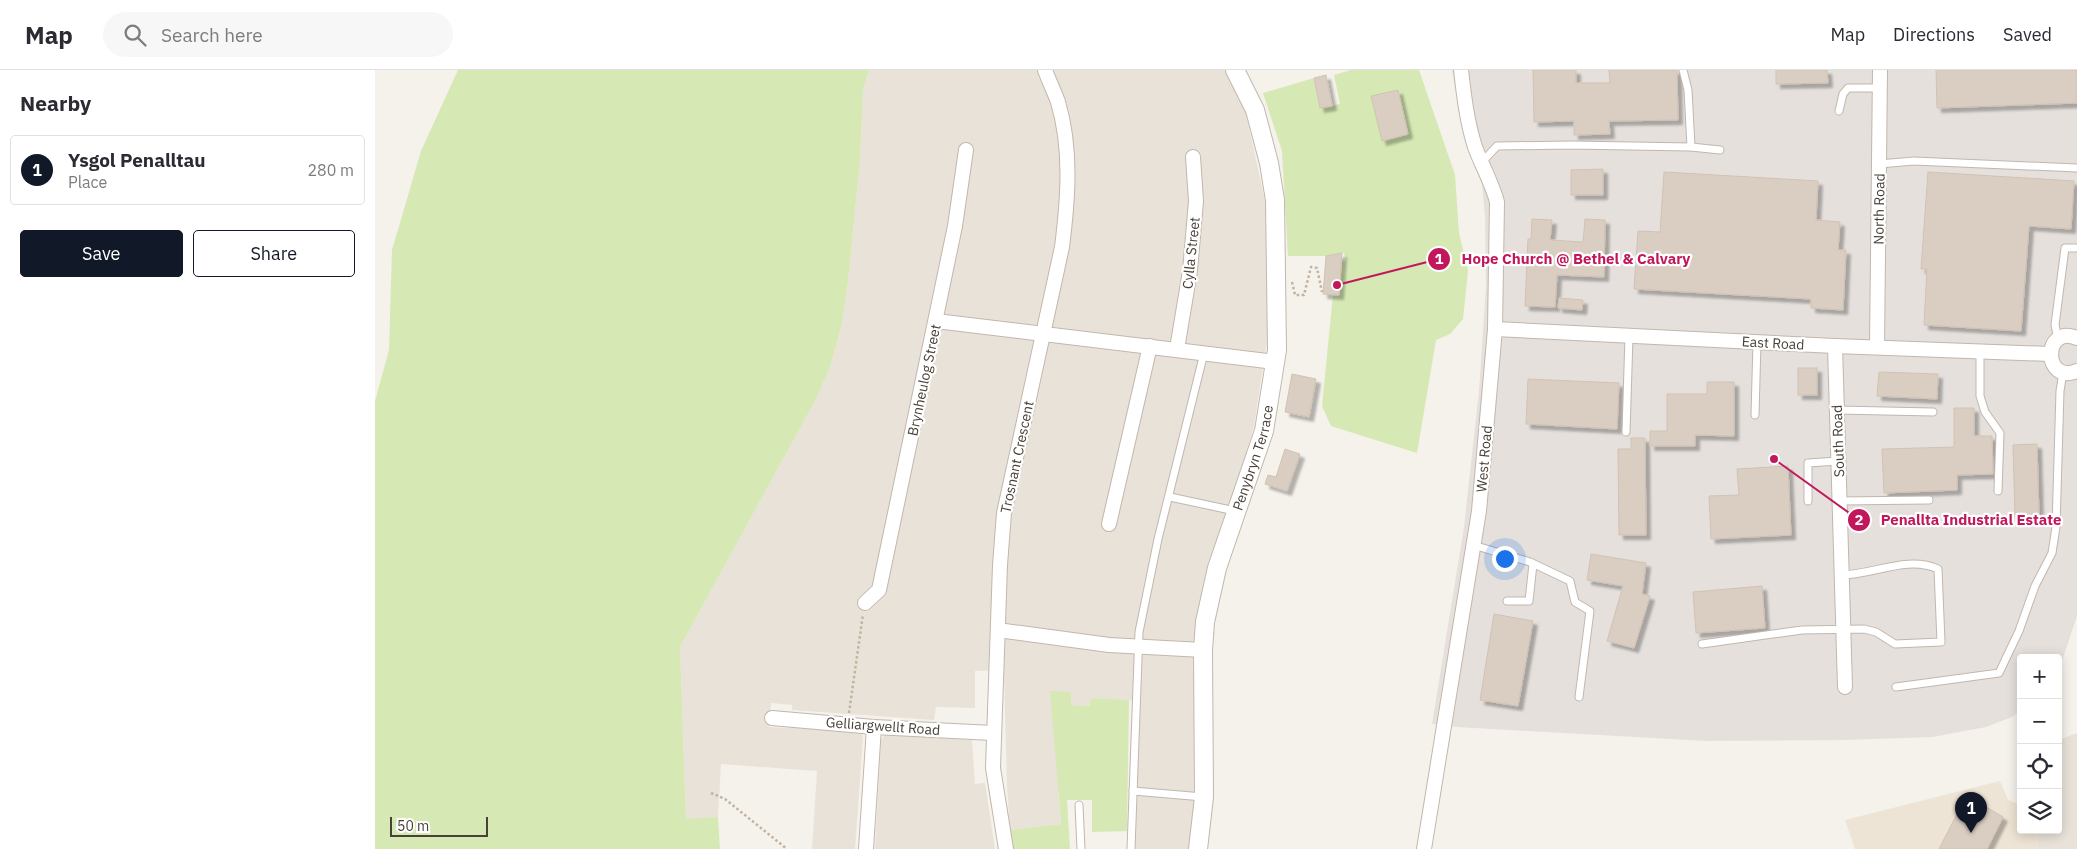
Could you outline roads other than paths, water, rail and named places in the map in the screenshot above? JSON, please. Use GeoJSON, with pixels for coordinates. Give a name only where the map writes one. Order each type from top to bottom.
{"type":"FeatureCollection","features":[{"type":"Feature","properties":{"kind":"street","name":"Trosnant Crescent"},"geometry":{"type":"LineString","coordinates":[[1006,849],[993,768],[1000,565],[1004,513],[1062,246],[1067,206],[1068,170],[1058,103],[1045,70]]}},
{"type":"Feature","properties":{"kind":"street","name":"Penybryn Terrace"},"geometry":{"type":"LineString","coordinates":[[1198,849],[1204,798],[1203,650],[1205,622],[1217,568],[1263,431],[1277,350],[1275,200],[1269,163],[1255,110],[1235,70]]}},
{"type":"Feature","properties":{"kind":"street","name":"West Road"},"geometry":{"type":"LineString","coordinates":[[1424,849],[1479,511],[1495,329],[1497,202],[1493,186],[1475,148],[1467,116],[1461,70]]}},
{"type":"Feature","properties":{"kind":"street","name":"North Road"},"geometry":{"type":"LineString","coordinates":[[1877,347],[1880,70]]}},
{"type":"Feature","properties":{"kind":"street","name":"Brynheulog Street"},"geometry":{"type":"LineString","coordinates":[[865,603],[879,590],[955,226],[967,150]]}},
{"type":"Feature","properties":{"kind":"street","name":"Cylla Street"},"geometry":{"type":"LineString","coordinates":[[1177,349],[1190,271],[1196,202],[1193,157]]}},
{"type":"Feature","properties":{"kind":"street"},"geometry":{"type":"LineString","coordinates":[[936,321],[1275,362]]}},
{"type":"Feature","properties":{"kind":"street","name":"East Road"},"geometry":{"type":"LineString","coordinates":[[1495,329],[1835,346],[2050,354]]}},
{"type":"Feature","properties":{"kind":"street"},"geometry":{"type":"LineString","coordinates":[[2077,338],[2069,336],[2058,340],[2050,354],[2054,365],[2063,372],[2077,371]]}},
{"type":"Feature","properties":{"kind":"street"},"geometry":{"type":"LineString","coordinates":[[1109,524],[1150,346]]}},
{"type":"Feature","properties":{"kind":"street","name":"South Road"},"geometry":{"type":"LineString","coordinates":[[1835,346],[1845,686]]}},
{"type":"Feature","properties":{"kind":"street"},"geometry":{"type":"LineString","coordinates":[[998,630],[1138,647],[1203,650]]}},
{"type":"Feature","properties":{"kind":"street","name":"Gelliargwellt Road"},"geometry":{"type":"LineString","coordinates":[[772,718],[993,733]]}},
{"type":"Feature","properties":{"kind":"street"},"geometry":{"type":"LineString","coordinates":[[866,849],[874,726]]}},
{"type":"Feature","properties":{"kind":"lane"},"geometry":{"type":"LineString","coordinates":[[1683,70],[1688,90],[1691,147]]}},
{"type":"Feature","properties":{"kind":"lane"},"geometry":{"type":"LineString","coordinates":[[1839,111],[1843,94],[1848,88],[1880,88]]}},
{"type":"Feature","properties":{"kind":"lane"},"geometry":{"type":"LineString","coordinates":[[1482,162],[1497,146],[1571,144],[1691,147],[1720,150]]}},
{"type":"Feature","properties":{"kind":"lane"},"geometry":{"type":"LineString","coordinates":[[1879,164],[1914,162],[2077,168]]}},
{"type":"Feature","properties":{"kind":"lane"},"geometry":{"type":"LineString","coordinates":[[2058,340],[2055,325],[2065,248],[2077,248]]}},
{"type":"Feature","properties":{"kind":"lane"},"geometry":{"type":"LineString","coordinates":[[1626,432],[1629,336]]}},
{"type":"Feature","properties":{"kind":"lane"},"geometry":{"type":"LineString","coordinates":[[1755,415],[1757,342]]}},
{"type":"Feature","properties":{"kind":"lane"},"geometry":{"type":"LineString","coordinates":[[1980,352],[1980,396],[1985,412],[2000,433],[1998,491]]}},
{"type":"Feature","properties":{"kind":"lane"},"geometry":{"type":"LineString","coordinates":[[1131,849],[1139,632],[1204,353]]}},
{"type":"Feature","properties":{"kind":"lane"},"geometry":{"type":"LineString","coordinates":[[1896,687],[1999,673],[2019,631],[2035,586],[2052,553],[2056,527],[2060,391],[2063,372]]}},
{"type":"Feature","properties":{"kind":"lane"},"geometry":{"type":"LineString","coordinates":[[1837,410],[1933,412]]}},
{"type":"Feature","properties":{"kind":"lane"},"geometry":{"type":"LineString","coordinates":[[1807,501],[1807,463],[1838,461]]}},
{"type":"Feature","properties":{"kind":"lane"},"geometry":{"type":"LineString","coordinates":[[1170,497],[1235,511]]}},
{"type":"Feature","properties":{"kind":"lane"},"geometry":{"type":"LineString","coordinates":[[1839,501],[1929,500]]}},
{"type":"Feature","properties":{"kind":"lane"},"geometry":{"type":"LineString","coordinates":[[1473,545],[1533,564],[1570,582],[1575,602],[1590,611],[1579,696]]}},
{"type":"Feature","properties":{"kind":"lane"},"geometry":{"type":"LineString","coordinates":[[1507,601],[1529,602],[1533,564]]}},
{"type":"Feature","properties":{"kind":"lane"},"geometry":{"type":"LineString","coordinates":[[1702,644],[1802,630],[1864,629],[1876,632],[1895,644],[1941,642],[1938,569],[1929,564],[1887,566],[1859,575],[1841,575]]}},
{"type":"Feature","properties":{"kind":"lane"},"geometry":{"type":"LineString","coordinates":[[1133,791],[1204,798]]}},
{"type":"Feature","properties":{"kind":"lane"},"geometry":{"type":"LineString","coordinates":[[1079,805],[1081,849]]}},
{"type":"Feature","properties":{"kind":"place","name":"Hope Church @ Bethel & Calvary"},"geometry":{"type":"Point","coordinates":[1337,285]}},
{"type":"Feature","properties":{"kind":"place","name":"Penallta Industrial Estate"},"geometry":{"type":"Point","coordinates":[1774,459]}},
{"type":"Feature","properties":{"kind":"place","name":"Ysgol Penalltau"},"geometry":{"type":"Point","coordinates":[1971,833]}}]}
